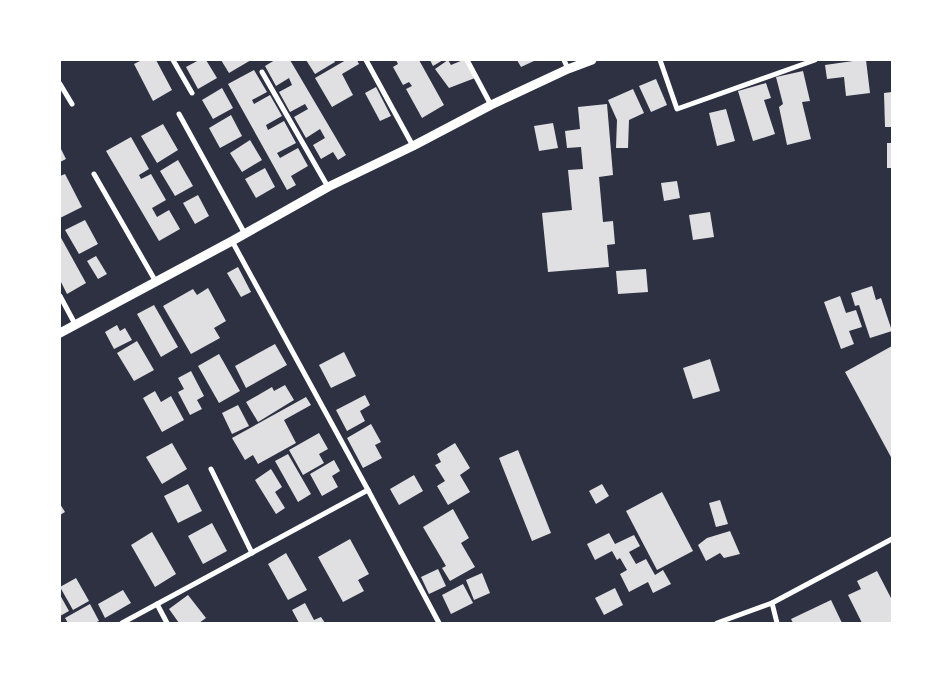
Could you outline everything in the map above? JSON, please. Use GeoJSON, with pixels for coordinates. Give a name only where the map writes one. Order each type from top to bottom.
{"type":"FeatureCollection","features":[{"type":"Feature","properties":{"kind":"street"},"geometry":{"type":"LineString","coordinates":[[174,60],[192,93]]}},
{"type":"Feature","properties":{"kind":"street"},"geometry":{"type":"LineString","coordinates":[[366,60],[413,146]]}},
{"type":"Feature","properties":{"kind":"street"},"geometry":{"type":"LineString","coordinates":[[467,60],[491,104]]}},
{"type":"Feature","properties":{"kind":"street"},"geometry":{"type":"LineString","coordinates":[[564,60],[568,69]]}},
{"type":"Feature","properties":{"kind":"street"},"geometry":{"type":"LineString","coordinates":[[60,332],[245,234],[328,187],[413,146],[491,104],[592,60]]}},
{"type":"Feature","properties":{"kind":"street"},"geometry":{"type":"LineString","coordinates":[[660,60],[677,109],[815,60]]}},
{"type":"Feature","properties":{"kind":"street"},"geometry":{"type":"LineString","coordinates":[[262,72],[328,187]]}},
{"type":"Feature","properties":{"kind":"street"},"geometry":{"type":"LineString","coordinates":[[60,84],[72,104]]}},
{"type":"Feature","properties":{"kind":"street"},"geometry":{"type":"LineString","coordinates":[[179,114],[245,234]]}},
{"type":"Feature","properties":{"kind":"street"},"geometry":{"type":"LineString","coordinates":[[94,174],[156,282]]}},
{"type":"Feature","properties":{"kind":"street"},"geometry":{"type":"LineString","coordinates":[[232,241],[439,623]]}},
{"type":"Feature","properties":{"kind":"street"},"geometry":{"type":"LineString","coordinates":[[60,296],[75,324]]}},
{"type":"Feature","properties":{"kind":"street"},"geometry":{"type":"LineString","coordinates":[[210,469],[252,553]]}},
{"type":"Feature","properties":{"kind":"street"},"geometry":{"type":"LineString","coordinates":[[122,623],[368,490]]}},
{"type":"Feature","properties":{"kind":"street"},"geometry":{"type":"LineString","coordinates":[[717,623],[772,603],[892,539]]}},
{"type":"Feature","properties":{"kind":"street"},"geometry":{"type":"LineString","coordinates":[[772,603],[778,623]]}},
{"type":"Feature","properties":{"kind":"street"},"geometry":{"type":"LineString","coordinates":[[157,604],[167,623]]}},
{"type":"Feature","properties":{"kind":"building"},"geometry":{"type":"Polygon","coordinates":[[[142,60],[156,60],[172,90],[153,101],[134,64],[142,60]]]}},
{"type":"Feature","properties":{"kind":"building"},"geometry":{"type":"Polygon","coordinates":[[[199,60],[206,60],[217,78],[198,89],[186,67],[199,60]]]}},
{"type":"Feature","properties":{"kind":"building"},"geometry":{"type":"Polygon","coordinates":[[[221,60],[251,60],[229,73],[221,60]]]}},
{"type":"Feature","properties":{"kind":"building"},"geometry":{"type":"Polygon","coordinates":[[[275,60],[290,60],[346,155],[338,160],[333,152],[321,159],[313,145],[325,138],[320,129],[306,138],[294,117],[308,109],[305,104],[290,112],[279,92],[292,85],[289,78],[276,86],[265,66],[275,60]]]}},
{"type":"Feature","properties":{"kind":"building"},"geometry":{"type":"Polygon","coordinates":[[[306,60],[334,60],[335,62],[315,74],[306,60]]]}},
{"type":"Feature","properties":{"kind":"building"},"geometry":{"type":"Polygon","coordinates":[[[346,60],[357,60],[359,64],[342,74],[353,95],[332,107],[315,78],[346,60]]]}},
{"type":"Feature","properties":{"kind":"building"},"geometry":{"type":"Polygon","coordinates":[[[396,60],[419,60],[444,105],[422,118],[406,89],[412,86],[409,82],[403,85],[393,67],[398,64],[396,60]]]}},
{"type":"Feature","properties":{"kind":"building"},"geometry":{"type":"Polygon","coordinates":[[[430,60],[443,60],[433,66],[430,60]]]}},
{"type":"Feature","properties":{"kind":"building"},"geometry":{"type":"Polygon","coordinates":[[[448,60],[451,65],[467,60],[475,78],[449,88],[435,69],[448,60]]]}},
{"type":"Feature","properties":{"kind":"building"},"geometry":{"type":"Polygon","coordinates":[[[517,60],[536,60],[521,67],[517,60]]]}},
{"type":"Feature","properties":{"kind":"building"},"geometry":{"type":"Polygon","coordinates":[[[852,60],[866,60],[870,93],[846,96],[844,77],[827,79],[825,65],[852,60]]]}},
{"type":"Feature","properties":{"kind":"building"},"geometry":{"type":"Polygon","coordinates":[[[254,70],[267,92],[252,100],[254,104],[270,95],[282,116],[266,125],[268,130],[284,121],[296,143],[277,153],[280,158],[298,148],[308,166],[291,176],[296,185],[287,190],[228,84],[254,70]]]}},
{"type":"Feature","properties":{"kind":"building"},"geometry":{"type":"Polygon","coordinates":[[[803,71],[810,101],[802,102],[811,139],[787,145],[779,107],[783,104],[776,77],[803,71]]]}},
{"type":"Feature","properties":{"kind":"building"},"geometry":{"type":"Polygon","coordinates":[[[656,79],[667,105],[651,112],[639,86],[656,79]]]}},
{"type":"Feature","properties":{"kind":"building"},"geometry":{"type":"Polygon","coordinates":[[[766,83],[771,98],[764,100],[775,134],[753,141],[738,91],[766,83]]]}},
{"type":"Feature","properties":{"kind":"building"},"geometry":{"type":"Polygon","coordinates":[[[376,87],[391,116],[380,121],[365,93],[376,87]]]}},
{"type":"Feature","properties":{"kind":"building"},"geometry":{"type":"Polygon","coordinates":[[[222,88],[233,108],[213,119],[202,100],[222,88]]]}},
{"type":"Feature","properties":{"kind":"building"},"geometry":{"type":"Polygon","coordinates":[[[633,89],[644,113],[629,120],[628,148],[616,148],[617,120],[608,100],[633,89]]]}},
{"type":"Feature","properties":{"kind":"building"},"geometry":{"type":"Polygon","coordinates":[[[892,92],[892,127],[885,127],[884,93],[892,92]]]}},
{"type":"Feature","properties":{"kind":"building"},"geometry":{"type":"Polygon","coordinates":[[[607,104],[613,175],[599,177],[603,222],[613,221],[615,244],[607,245],[609,267],[548,272],[542,213],[572,210],[568,170],[583,169],[581,147],[567,148],[565,131],[580,129],[578,107],[607,104]]]}},
{"type":"Feature","properties":{"kind":"building"},"geometry":{"type":"Polygon","coordinates":[[[726,109],[735,141],[717,146],[709,113],[726,109]]]}},
{"type":"Feature","properties":{"kind":"building"},"geometry":{"type":"Polygon","coordinates":[[[231,115],[242,136],[220,148],[209,128],[231,115]]]}},
{"type":"Feature","properties":{"kind":"building"},"geometry":{"type":"Polygon","coordinates":[[[553,123],[558,148],[539,151],[534,126],[553,123]]]}},
{"type":"Feature","properties":{"kind":"building"},"geometry":{"type":"Polygon","coordinates":[[[163,124],[178,150],[157,163],[141,136],[163,124]]]}},
{"type":"Feature","properties":{"kind":"building"},"geometry":{"type":"Polygon","coordinates":[[[131,137],[149,169],[139,175],[141,179],[151,174],[166,200],[152,208],[157,217],[169,210],[180,229],[159,241],[106,151],[131,137]]]}},
{"type":"Feature","properties":{"kind":"building"},"geometry":{"type":"Polygon","coordinates":[[[250,140],[262,160],[242,172],[230,153],[250,140]]]}},
{"type":"Feature","properties":{"kind":"building"},"geometry":{"type":"Polygon","coordinates":[[[887,143],[892,143],[892,168],[887,168],[887,143]]]}},
{"type":"Feature","properties":{"kind":"building"},"geometry":{"type":"Polygon","coordinates":[[[60,147],[66,159],[60,162],[60,147]]]}},
{"type":"Feature","properties":{"kind":"building"},"geometry":{"type":"Polygon","coordinates":[[[178,160],[193,186],[175,196],[160,171],[178,160]]]}},
{"type":"Feature","properties":{"kind":"building"},"geometry":{"type":"Polygon","coordinates":[[[265,168],[275,187],[256,198],[245,179],[265,168]]]}},
{"type":"Feature","properties":{"kind":"building"},"geometry":{"type":"Polygon","coordinates":[[[65,174],[82,207],[60,218],[60,176],[65,174]]]}},
{"type":"Feature","properties":{"kind":"building"},"geometry":{"type":"Polygon","coordinates":[[[677,181],[680,198],[664,201],[661,183],[677,181]]]}},
{"type":"Feature","properties":{"kind":"building"},"geometry":{"type":"Polygon","coordinates":[[[198,195],[209,216],[195,224],[183,203],[198,195]]]}},
{"type":"Feature","properties":{"kind":"building"},"geometry":{"type":"Polygon","coordinates":[[[710,212],[714,237],[693,240],[689,215],[710,212]]]}},
{"type":"Feature","properties":{"kind":"building"},"geometry":{"type":"Polygon","coordinates":[[[85,220],[98,244],[79,254],[65,230],[85,220]]]}},
{"type":"Feature","properties":{"kind":"building"},"geometry":{"type":"Polygon","coordinates":[[[60,236],[86,283],[67,294],[60,280],[60,236]]]}},
{"type":"Feature","properties":{"kind":"building"},"geometry":{"type":"Polygon","coordinates":[[[96,256],[107,274],[98,279],[87,261],[96,256]]]}},
{"type":"Feature","properties":{"kind":"building"},"geometry":{"type":"Polygon","coordinates":[[[238,267],[251,292],[241,297],[227,273],[238,267]]]}},
{"type":"Feature","properties":{"kind":"building"},"geometry":{"type":"Polygon","coordinates":[[[646,269],[648,292],[618,294],[616,271],[646,269]]]}},
{"type":"Feature","properties":{"kind":"building"},"geometry":{"type":"Polygon","coordinates":[[[872,286],[876,300],[881,298],[892,331],[870,338],[859,305],[855,306],[851,293],[872,286]]]}},
{"type":"Feature","properties":{"kind":"building"},"geometry":{"type":"Polygon","coordinates":[[[208,288],[226,321],[214,328],[220,338],[191,354],[163,306],[193,289],[197,295],[208,288]]]}},
{"type":"Feature","properties":{"kind":"building"},"geometry":{"type":"Polygon","coordinates":[[[840,296],[846,313],[856,310],[862,327],[849,331],[854,344],[841,349],[824,302],[840,296]]]}},
{"type":"Feature","properties":{"kind":"building"},"geometry":{"type":"Polygon","coordinates":[[[154,305],[178,347],[161,357],[137,314],[154,305]]]}},
{"type":"Feature","properties":{"kind":"building"},"geometry":{"type":"Polygon","coordinates":[[[117,325],[120,331],[125,328],[132,340],[114,349],[105,332],[117,325]]]}},
{"type":"Feature","properties":{"kind":"building"},"geometry":{"type":"Polygon","coordinates":[[[137,341],[154,370],[134,381],[117,353],[137,341]]]}},
{"type":"Feature","properties":{"kind":"building"},"geometry":{"type":"Polygon","coordinates":[[[275,344],[287,365],[246,388],[235,366],[275,344]]]}},
{"type":"Feature","properties":{"kind":"building"},"geometry":{"type":"Polygon","coordinates":[[[892,346],[892,459],[845,372],[892,346]]]}},
{"type":"Feature","properties":{"kind":"building"},"geometry":{"type":"Polygon","coordinates":[[[344,352],[356,376],[331,388],[319,365],[344,352]]]}},
{"type":"Feature","properties":{"kind":"building"},"geometry":{"type":"Polygon","coordinates":[[[219,354],[240,391],[219,403],[198,366],[219,354]]]}},
{"type":"Feature","properties":{"kind":"building"},"geometry":{"type":"Polygon","coordinates":[[[710,359],[720,391],[693,399],[683,368],[710,359]]]}},
{"type":"Feature","properties":{"kind":"building"},"geometry":{"type":"Polygon","coordinates":[[[191,371],[204,396],[197,400],[202,409],[190,415],[178,392],[184,389],[178,378],[191,371]]]}},
{"type":"Feature","properties":{"kind":"building"},"geometry":{"type":"Polygon","coordinates":[[[285,385],[294,400],[258,422],[246,402],[272,387],[274,391],[285,385]]]}},
{"type":"Feature","properties":{"kind":"building"},"geometry":{"type":"Polygon","coordinates":[[[155,391],[161,402],[171,396],[184,420],[162,432],[143,398],[155,391]]]}},
{"type":"Feature","properties":{"kind":"building"},"geometry":{"type":"Polygon","coordinates":[[[365,395],[370,405],[360,411],[365,421],[347,431],[336,410],[365,395]]]}},
{"type":"Feature","properties":{"kind":"building"},"geometry":{"type":"Polygon","coordinates":[[[306,397],[311,405],[284,420],[296,443],[258,464],[253,455],[245,460],[232,438],[306,397]]]}},
{"type":"Feature","properties":{"kind":"building"},"geometry":{"type":"Polygon","coordinates":[[[238,405],[249,426],[232,434],[222,413],[238,405]]]}},
{"type":"Feature","properties":{"kind":"building"},"geometry":{"type":"Polygon","coordinates":[[[371,424],[381,442],[375,445],[382,458],[363,468],[347,438],[371,424]]]}},
{"type":"Feature","properties":{"kind":"building"},"geometry":{"type":"Polygon","coordinates":[[[319,433],[328,449],[319,454],[324,463],[303,475],[289,450],[319,433]]]}},
{"type":"Feature","properties":{"kind":"building"},"geometry":{"type":"Polygon","coordinates":[[[172,443],[187,469],[162,484],[146,457],[172,443]]]}},
{"type":"Feature","properties":{"kind":"building"},"geometry":{"type":"Polygon","coordinates":[[[455,443],[470,468],[460,475],[470,492],[448,505],[437,486],[445,481],[435,465],[441,462],[437,454],[455,443]]]}},
{"type":"Feature","properties":{"kind":"building"},"geometry":{"type":"Polygon","coordinates":[[[518,450],[551,533],[532,541],[499,458],[518,450]]]}},
{"type":"Feature","properties":{"kind":"building"},"geometry":{"type":"Polygon","coordinates":[[[288,454],[311,494],[298,502],[275,461],[288,454]]]}},
{"type":"Feature","properties":{"kind":"building"},"geometry":{"type":"Polygon","coordinates":[[[334,460],[340,471],[332,476],[338,487],[322,496],[310,474],[334,460]]]}},
{"type":"Feature","properties":{"kind":"building"},"geometry":{"type":"Polygon","coordinates":[[[271,469],[282,487],[275,492],[285,508],[276,514],[255,480],[271,469]]]}},
{"type":"Feature","properties":{"kind":"building"},"geometry":{"type":"Polygon","coordinates":[[[414,475],[423,491],[399,505],[390,489],[414,475]]]}},
{"type":"Feature","properties":{"kind":"building"},"geometry":{"type":"Polygon","coordinates":[[[188,484],[202,511],[178,523],[164,496],[188,484]]]}},
{"type":"Feature","properties":{"kind":"building"},"geometry":{"type":"Polygon","coordinates":[[[602,484],[609,496],[596,504],[589,491],[602,484]]]}},
{"type":"Feature","properties":{"kind":"building"},"geometry":{"type":"Polygon","coordinates":[[[662,492],[693,551],[657,570],[626,511],[662,492]]]}},
{"type":"Feature","properties":{"kind":"building"},"geometry":{"type":"Polygon","coordinates":[[[720,500],[728,524],[716,527],[709,503],[720,500]]]}},
{"type":"Feature","properties":{"kind":"building"},"geometry":{"type":"Polygon","coordinates":[[[60,504],[65,512],[60,515],[60,504]]]}},
{"type":"Feature","properties":{"kind":"building"},"geometry":{"type":"Polygon","coordinates":[[[453,509],[469,538],[461,543],[475,567],[450,581],[442,568],[446,566],[423,527],[453,509]]]}},
{"type":"Feature","properties":{"kind":"building"},"geometry":{"type":"Polygon","coordinates":[[[212,523],[227,551],[203,564],[188,536],[212,523]]]}},
{"type":"Feature","properties":{"kind":"building"},"geometry":{"type":"Polygon","coordinates":[[[730,531],[740,554],[724,558],[720,553],[706,561],[698,545],[707,538],[730,531]]]}},
{"type":"Feature","properties":{"kind":"building"},"geometry":{"type":"Polygon","coordinates":[[[152,532],[176,574],[155,587],[131,545],[152,532]]]}},
{"type":"Feature","properties":{"kind":"building"},"geometry":{"type":"Polygon","coordinates":[[[609,533],[615,544],[634,535],[640,546],[629,552],[636,564],[646,559],[655,575],[663,570],[671,584],[653,593],[648,582],[629,592],[620,574],[627,570],[620,558],[617,560],[612,551],[595,560],[587,544],[609,533]]]}},
{"type":"Feature","properties":{"kind":"building"},"geometry":{"type":"Polygon","coordinates":[[[350,539],[369,574],[358,580],[364,591],[343,602],[318,557],[350,539]]]}},
{"type":"Feature","properties":{"kind":"building"},"geometry":{"type":"Polygon","coordinates":[[[286,553],[307,590],[288,600],[268,564],[286,553]]]}},
{"type":"Feature","properties":{"kind":"building"},"geometry":{"type":"Polygon","coordinates":[[[438,569],[446,586],[429,594],[421,577],[438,569]]]}},
{"type":"Feature","properties":{"kind":"building"},"geometry":{"type":"Polygon","coordinates":[[[877,571],[892,600],[892,623],[862,623],[848,595],[861,589],[857,581],[877,571]]]}},
{"type":"Feature","properties":{"kind":"building"},"geometry":{"type":"Polygon","coordinates":[[[482,573],[490,593],[474,600],[466,580],[482,573]]]}},
{"type":"Feature","properties":{"kind":"building"},"geometry":{"type":"Polygon","coordinates":[[[76,578],[89,601],[73,610],[60,587],[76,578]]]}},
{"type":"Feature","properties":{"kind":"building"},"geometry":{"type":"Polygon","coordinates":[[[463,584],[473,603],[451,614],[442,595],[463,584]]]}},
{"type":"Feature","properties":{"kind":"building"},"geometry":{"type":"Polygon","coordinates":[[[615,588],[623,605],[604,615],[595,598],[615,588]]]}},
{"type":"Feature","properties":{"kind":"building"},"geometry":{"type":"Polygon","coordinates":[[[123,590],[131,603],[105,618],[98,604],[123,590]]]}},
{"type":"Feature","properties":{"kind":"building"},"geometry":{"type":"Polygon","coordinates":[[[60,595],[69,611],[60,616],[60,595]]]}},
{"type":"Feature","properties":{"kind":"building"},"geometry":{"type":"Polygon","coordinates":[[[188,595],[206,618],[199,623],[179,623],[169,609],[188,595]]]}},
{"type":"Feature","properties":{"kind":"building"},"geometry":{"type":"Polygon","coordinates":[[[831,600],[842,623],[793,623],[791,619],[831,600]]]}},
{"type":"Feature","properties":{"kind":"building"},"geometry":{"type":"Polygon","coordinates":[[[305,603],[314,620],[321,617],[325,623],[299,623],[292,610],[305,603]]]}},
{"type":"Feature","properties":{"kind":"building"},"geometry":{"type":"Polygon","coordinates":[[[90,604],[99,621],[94,623],[68,623],[65,618],[90,604]]]}}]}
